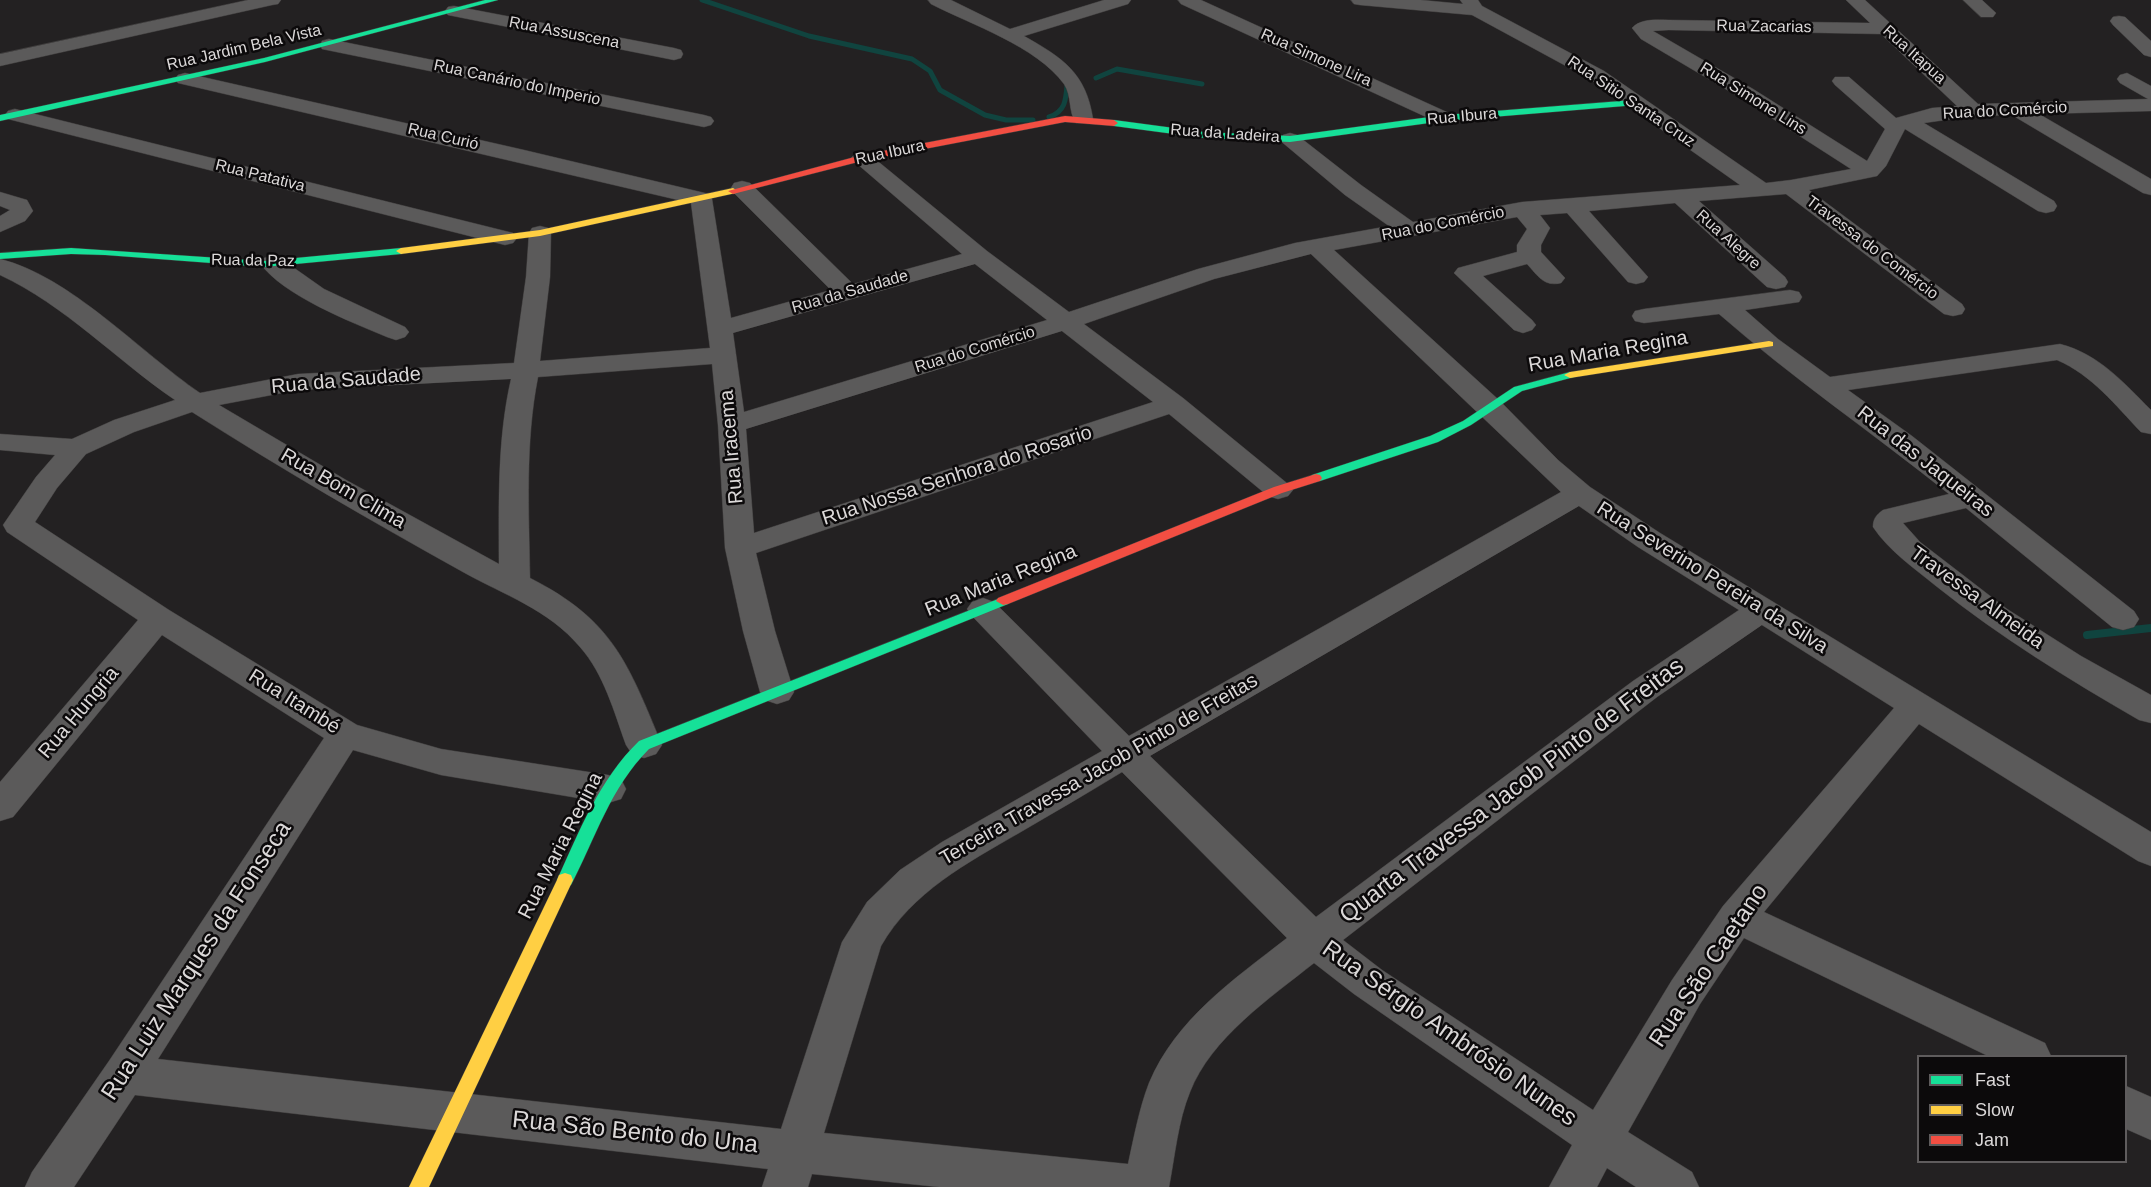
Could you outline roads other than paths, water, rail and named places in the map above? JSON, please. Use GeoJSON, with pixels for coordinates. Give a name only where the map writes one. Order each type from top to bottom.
{"type":"FeatureCollection","features":[{"type":"Feature","properties":{"kind":"street"},"geometry":{"type":"LineString","coordinates":[[0,60],[272,0]]}},
{"type":"Feature","properties":{"kind":"street","name":"Rua Jardim Bela Vista"},"geometry":{"type":"LineString","coordinates":[[8,116],[185,79],[329,45],[494,0]]}},
{"type":"Feature","properties":{"kind":"street"},"geometry":{"type":"LineString","coordinates":[[937,0],[1008,35],[1052,62],[1069,78],[1079,95],[1083,119]]}},
{"type":"Feature","properties":{"kind":"street"},"geometry":{"type":"LineString","coordinates":[[1008,35],[1122,0]]}},
{"type":"Feature","properties":{"kind":"street","name":"Rua Simone Lira"},"geometry":{"type":"LineString","coordinates":[[1187,0],[1444,118]]}},
{"type":"Feature","properties":{"kind":"street"},"geometry":{"type":"LineString","coordinates":[[1360,0],[1473,5]]}},
{"type":"Feature","properties":{"kind":"street","name":"Rua Itapua"},"geometry":{"type":"LineString","coordinates":[[1855,0],[1973,110]]}},
{"type":"Feature","properties":{"kind":"street"},"geometry":{"type":"LineString","coordinates":[[1972,0],[1988,13]]}},
{"type":"Feature","properties":{"kind":"street","name":"Rua Sitio Santa Cruz"},"geometry":{"type":"LineString","coordinates":[[1473,5],[1597,75],[1634,103],[1762,190]]}},
{"type":"Feature","properties":{"kind":"street"},"geometry":{"type":"LineString","coordinates":[[1697,9],[1714,26]]}},
{"type":"Feature","properties":{"kind":"street","name":"Rua Assuscena"},"geometry":{"type":"LineString","coordinates":[[454,12],[675,54]]}},
{"type":"Feature","properties":{"kind":"street"},"geometry":{"type":"LineString","coordinates":[[2119,21],[2151,51]]}},
{"type":"Feature","properties":{"kind":"street","name":"Rua Zacarias"},"geometry":{"type":"LineString","coordinates":[[1643,27],[1884,29]]}},
{"type":"Feature","properties":{"kind":"street","name":"Rua Simone Lins"},"geometry":{"type":"LineString","coordinates":[[1643,27],[1641,30],[1647,35],[1746,93],[1869,171]]}},
{"type":"Feature","properties":{"kind":"street","name":"Rua Canário do Imperio"},"geometry":{"type":"LineString","coordinates":[[329,45],[704,121]]}},
{"type":"Feature","properties":{"kind":"street","name":"Rua Curió"},"geometry":{"type":"LineString","coordinates":[[185,79],[701,199]]}},
{"type":"Feature","properties":{"kind":"street"},"geometry":{"type":"LineString","coordinates":[[2127,79],[2147,105]]}},
{"type":"Feature","properties":{"kind":"street"},"geometry":{"type":"LineString","coordinates":[[1842,81],[1900,124],[2046,206]]}},
{"type":"Feature","properties":{"kind":"street","name":"Rua Ibura"},"geometry":{"type":"LineString","coordinates":[[1290,139],[1444,118],[1634,103]]}},
{"type":"Feature","properties":{"kind":"street","name":"Rua do Comércio"},"geometry":{"type":"LineString","coordinates":[[1900,124],[1932,114],[1973,110],[2147,105]]}},
{"type":"Feature","properties":{"kind":"street"},"geometry":{"type":"LineString","coordinates":[[2016,109],[2151,188]]}},
{"type":"Feature","properties":{"kind":"street","name":"Rua Patativa"},"geometry":{"type":"LineString","coordinates":[[8,116],[505,238]]}},
{"type":"Feature","properties":{"kind":"street","name":"Rua Ibura"},"geometry":{"type":"LineString","coordinates":[[505,238],[701,199],[862,158],[1058,120],[1083,119]]}},
{"type":"Feature","properties":{"kind":"street","name":"Rua da Ladeira"},"geometry":{"type":"LineString","coordinates":[[1083,119],[1204,135],[1290,139],[1353,190],[1410,230]]}},
{"type":"Feature","properties":{"kind":"street"},"geometry":{"type":"LineString","coordinates":[[1869,171],[1878,161],[1900,124]]}},
{"type":"Feature","properties":{"kind":"street"},"geometry":{"type":"LineString","coordinates":[[862,158],[979,256],[1068,321],[1278,490]]}},
{"type":"Feature","properties":{"kind":"street","name":"Rua do Comércio"},"geometry":{"type":"LineString","coordinates":[[732,425],[1068,321],[1225,268],[1295,250],[1522,209],[1791,187],[1869,171]]}},
{"type":"Feature","properties":{"kind":"street","name":"Travessa do Comércio"},"geometry":{"type":"LineString","coordinates":[[1791,187],[1953,309]]}},
{"type":"Feature","properties":{"kind":"street"},"geometry":{"type":"LineString","coordinates":[[741,188],[848,293]]}},
{"type":"Feature","properties":{"kind":"street","name":"Rua Alegre"},"geometry":{"type":"LineString","coordinates":[[1681,197],[1783,289],[1725,306]]}},
{"type":"Feature","properties":{"kind":"street"},"geometry":{"type":"LineString","coordinates":[[0,199],[19,205],[22,211],[0,225]]}},
{"type":"Feature","properties":{"kind":"street","name":"Rua Iracema"},"geometry":{"type":"LineString","coordinates":[[701,199],[732,425],[740,549],[759,631],[777,693]]}},
{"type":"Feature","properties":{"kind":"street"},"geometry":{"type":"LineString","coordinates":[[1628,201],[1649,224]]}},
{"type":"Feature","properties":{"kind":"street"},"geometry":{"type":"LineString","coordinates":[[1572,205],[1636,277]]}},
{"type":"Feature","properties":{"kind":"street"},"geometry":{"type":"LineString","coordinates":[[1522,209],[1539,228],[1529,245],[1531,256],[1554,278]]}},
{"type":"Feature","properties":{"kind":"street"},"geometry":{"type":"LineString","coordinates":[[514,582],[514,462],[540,232]]}},
{"type":"Feature","properties":{"kind":"street","name":"Rua da Paz"},"geometry":{"type":"LineString","coordinates":[[0,256],[70,251],[272,263],[359,256],[505,238]]}},
{"type":"Feature","properties":{"kind":"street","name":"Rua Severino Pereira da Silva"},"geometry":{"type":"LineString","coordinates":[[1317,247],[1490,407],[1548,466],[1580,493],[1761,610],[2151,851]]}},
{"type":"Feature","properties":{"kind":"street","name":"Rua da Saudade"},"geometry":{"type":"LineString","coordinates":[[9,526],[76,448],[124,426],[195,402],[298,382],[526,369],[722,342],[848,293],[979,256]]}},
{"type":"Feature","properties":{"kind":"street"},"geometry":{"type":"LineString","coordinates":[[1523,325],[1466,273],[1531,256]]}},
{"type":"Feature","properties":{"kind":"street"},"geometry":{"type":"LineString","coordinates":[[272,263],[288,277],[335,307],[396,332]]}},
{"type":"Feature","properties":{"kind":"street","name":"Rua Bom Clima"},"geometry":{"type":"LineString","coordinates":[[0,266],[55,294],[195,402],[476,566],[514,582],[565,614],[591,636],[606,657],[644,745]]}},
{"type":"Feature","properties":{"kind":"street"},"geometry":{"type":"LineString","coordinates":[[1644,316],[1725,306]]}},
{"type":"Feature","properties":{"kind":"street","name":"Rua das Jaqueiras"},"geometry":{"type":"LineString","coordinates":[[1725,306],[1769,344],[1827,385],[2124,619]]}},
{"type":"Feature","properties":{"kind":"street","name":"Rua Maria Regina"},"geometry":{"type":"LineString","coordinates":[[419,1187],[608,789],[630,757],[644,745],[1278,490],[1434,439],[1462,426],[1518,389],[1551,379],[1769,344]]}},
{"type":"Feature","properties":{"kind":"street"},"geometry":{"type":"LineString","coordinates":[[1827,385],[2055,352],[2081,361],[2115,387],[2151,426]]}},
{"type":"Feature","properties":{"kind":"street","name":"Rua Nossa Senhora do Rosario"},"geometry":{"type":"LineString","coordinates":[[740,549],[1173,404]]}},
{"type":"Feature","properties":{"kind":"street"},"geometry":{"type":"LineString","coordinates":[[0,442],[76,448]]}},
{"type":"Feature","properties":{"kind":"street","name":"Terceira Travessa Jacob Pinto de Freitas"},"geometry":{"type":"LineString","coordinates":[[790,1169],[862,942],[882,909],[899,891],[955,852],[1580,493]]}},
{"type":"Feature","properties":{"kind":"street","name":"Travessa Almeida"},"geometry":{"type":"LineString","coordinates":[[1971,498],[1893,516],[1888,520],[1888,527],[1909,549],[1996,617],[2069,664],[2151,711]]}},
{"type":"Feature","properties":{"kind":"street","name":"Rua Itambé"},"geometry":{"type":"LineString","coordinates":[[9,526],[345,734],[378,747],[425,759],[608,789]]}},
{"type":"Feature","properties":{"kind":"street","name":"Rua Sérgio Ambrósio Nunes"},"geometry":{"type":"LineString","coordinates":[[983,609],[1126,755],[1314,939],[1368,982],[1600,1140],[1676,1187]]}},
{"type":"Feature","properties":{"kind":"street","name":"Quarta Travessa Jacob Pinto de Freitas"},"geometry":{"type":"LineString","coordinates":[[1146,1187],[1170,1085],[1183,1060],[1199,1038],[1226,1009],[1314,939],[1645,689],[1761,610]]}},
{"type":"Feature","properties":{"kind":"street","name":"Rua Hungria"},"geometry":{"type":"LineString","coordinates":[[0,807],[158,618]]}},
{"type":"Feature","properties":{"kind":"street","name":"Rua São Caetano"},"geometry":{"type":"LineString","coordinates":[[1572,1187],[1686,992],[1737,917],[1915,706]]}},
{"type":"Feature","properties":{"kind":"street","name":"Rua Luiz Marques da Fonseca"},"geometry":{"type":"LineString","coordinates":[[48,1187],[124,1075],[345,734]]}},
{"type":"Feature","properties":{"kind":"street"},"geometry":{"type":"LineString","coordinates":[[1737,917],[2028,1055]]}},
{"type":"Feature","properties":{"kind":"street","name":"Rua São Bento do Una"},"geometry":{"type":"LineString","coordinates":[[124,1075],[454,1112],[790,1169],[1146,1187]]}},
{"type":"Feature","properties":{"kind":"street"},"geometry":{"type":"LineString","coordinates":[[2127,1107],[2151,1120]]}},
{"type":"Feature","properties":{"kind":"waterway"},"geometry":{"type":"LineString","coordinates":[[702,0],[809,36],[912,59],[930,71],[940,90],[985,115],[1006,120],[1033,120]]}},
{"type":"Feature","properties":{"kind":"waterway"},"geometry":{"type":"LineString","coordinates":[[1096,78],[1117,69],[1202,84]]}},
{"type":"Feature","properties":{"kind":"waterway"},"geometry":{"type":"LineString","coordinates":[[1049,117],[1061,109],[1067,85]]}},
{"type":"Feature","properties":{"kind":"waterway"},"geometry":{"type":"LineString","coordinates":[[2087,635],[2151,628]]}}]}
